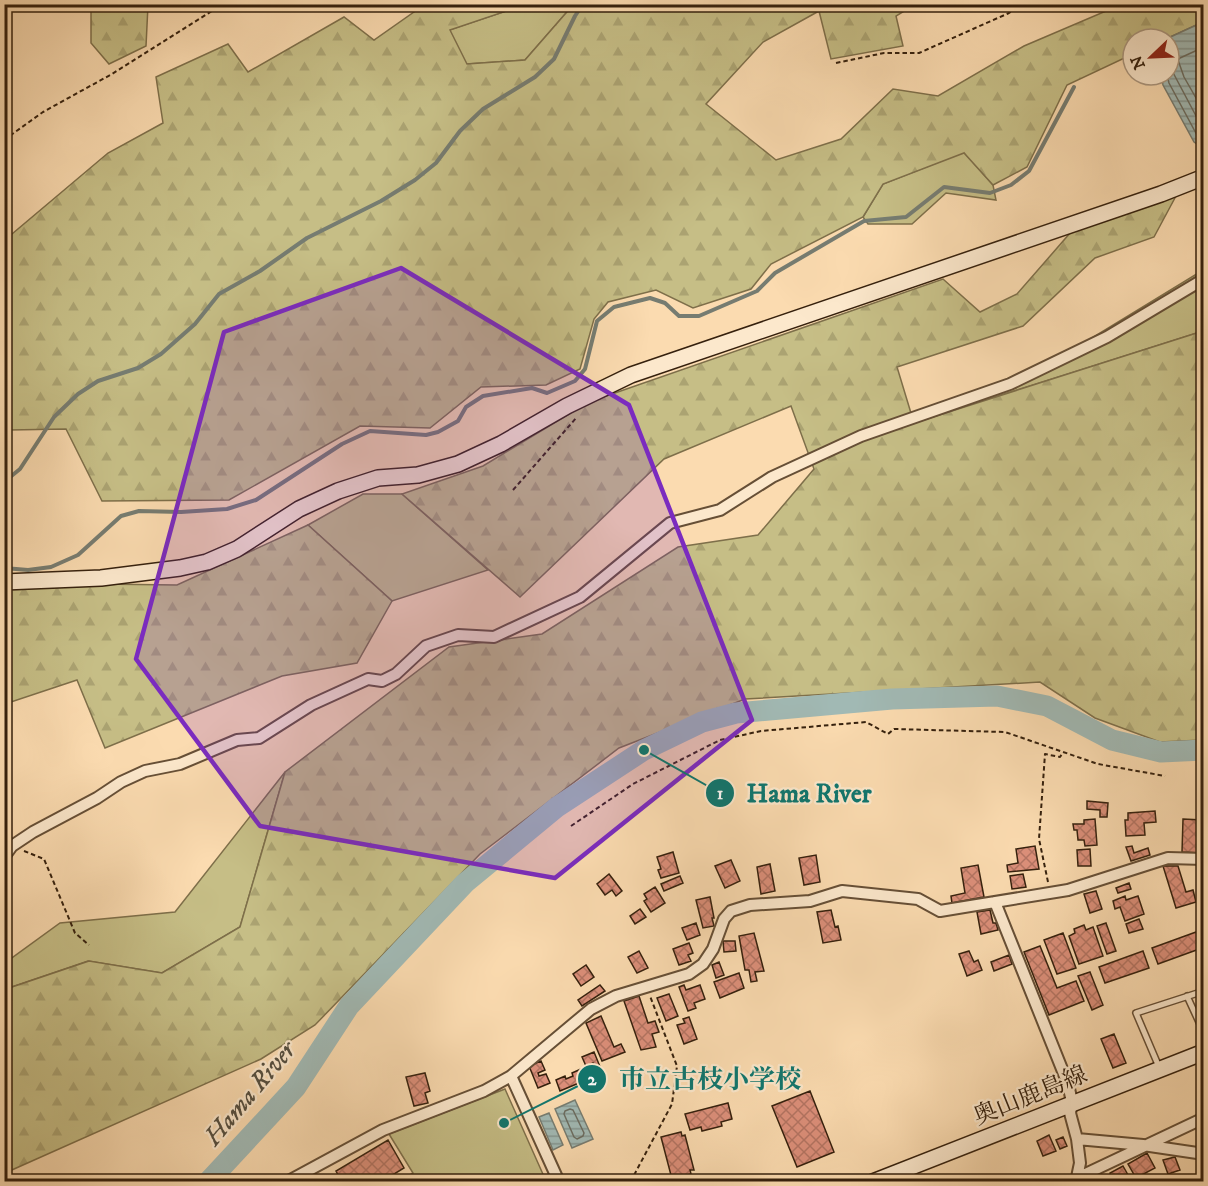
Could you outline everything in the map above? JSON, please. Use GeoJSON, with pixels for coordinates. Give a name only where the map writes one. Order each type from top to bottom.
{"type":"FeatureCollection","features":[{"type":"Feature","properties":{"kind":"street"},"geometry":{"type":"LineString","coordinates":[[4,582],[101,578],[180,568],[207,562],[237,549],[299,509],[338,491],[378,478],[418,475],[458,464],[501,444],[567,406],[631,375],[1150,198],[1203,177]]}},
{"type":"Feature","properties":{"kind":"street"},"geometry":{"type":"LineString","coordinates":[[4,856],[12,846],[33,832],[97,798],[121,782],[145,771],[180,764],[237,740],[259,738],[311,705],[368,679],[382,681],[389,678],[426,646],[458,635],[494,638],[580,597],[670,523],[720,510],[772,477],[861,436],[1010,384],[1107,337],[1203,279]]}},
{"type":"Feature","properties":{"kind":"street"},"geometry":{"type":"LineString","coordinates":[[287,1182],[383,1130],[484,1090],[510,1076],[591,1009],[616,996],[689,974],[703,964],[713,949],[724,919],[731,911],[750,905],[810,901],[842,891],[918,899],[940,912],[1050,893],[1099,881],[1168,858],[1203,859]]}},
{"type":"Feature","properties":{"kind":"street"},"geometry":{"type":"LineString","coordinates":[[995,902],[1068,1084],[1072,1102],[1070,1113],[1080,1163],[1077,1180]]}},
{"type":"Feature","properties":{"kind":"street","name":"奥山鹿島線"},"geometry":{"type":"LineString","coordinates":[[873,1182],[1203,1052]]}},
{"type":"Feature","properties":{"kind":"street"},"geometry":{"type":"LineString","coordinates":[[510,1076],[559,1182]]}},
{"type":"Feature","properties":{"kind":"street"},"geometry":{"type":"LineString","coordinates":[[1077,1180],[1143,1145],[1203,1118]]}},
{"type":"Feature","properties":{"kind":"street"},"geometry":{"type":"LineString","coordinates":[[1077,1139],[1143,1145],[1203,1154]]}},
{"type":"Feature","properties":{"kind":"lane"},"geometry":{"type":"LineString","coordinates":[[1159,1069],[1136,1013],[1203,991]]}},
{"type":"Feature","properties":{"kind":"lane"},"geometry":{"type":"LineString","coordinates":[[1187,996],[1203,1033]]}},
{"type":"Feature","properties":{"kind":"path"},"geometry":{"type":"LineString","coordinates":[[4,140],[43,112],[112,74],[224,4]]}},
{"type":"Feature","properties":{"kind":"path"},"geometry":{"type":"LineString","coordinates":[[836,63],[884,53],[919,53],[1009,13],[1023,4]]}},
{"type":"Feature","properties":{"kind":"path"},"geometry":{"type":"LineString","coordinates":[[513,490],[581,412]]}},
{"type":"Feature","properties":{"kind":"path"},"geometry":{"type":"LineString","coordinates":[[571,826],[633,784],[720,740],[761,731],[866,722],[888,734],[894,729],[1005,732],[1098,764],[1165,776]]}},
{"type":"Feature","properties":{"kind":"path"},"geometry":{"type":"LineString","coordinates":[[1050,893],[1039,839],[1045,754],[1060,757],[1064,753]]}},
{"type":"Feature","properties":{"kind":"path"},"geometry":{"type":"LineString","coordinates":[[12,846],[44,859],[75,933],[89,945]]}},
{"type":"Feature","properties":{"kind":"path"},"geometry":{"type":"LineString","coordinates":[[634,1182],[633,1177],[672,1104],[677,1066],[646,987]]}},
{"type":"Feature","properties":{"kind":"highlighted area"},"geometry":{"type":"Polygon","coordinates":[[[401,268],[629,405],[752,720],[555,878],[260,826],[136,659],[224,332],[401,268]]]}},
{"type":"Feature","properties":{"kind":"green space"},"geometry":{"type":"Polygon","coordinates":[[[91,5],[148,5],[146,46],[109,64],[91,43],[91,5]]]}},
{"type":"Feature","properties":{"kind":"green space"},"geometry":{"type":"Polygon","coordinates":[[[424,5],[524,5],[450,30],[467,64],[525,60],[573,5],[914,5],[896,16],[903,46],[831,59],[819,11],[763,42],[706,104],[776,160],[841,139],[893,89],[938,96],[1024,46],[1120,5],[1203,5],[1203,22],[1181,32],[1181,27],[1121,27],[1121,60],[1067,85],[1027,167],[993,185],[964,153],[883,184],[863,217],[771,264],[751,289],[693,308],[656,290],[608,302],[594,319],[580,369],[546,385],[481,387],[430,428],[360,426],[229,500],[102,501],[66,429],[9,430],[5,435],[4,237],[6,239],[108,153],[163,123],[156,77],[228,44],[248,72],[344,17],[374,40],[424,5]]]}},
{"type":"Feature","properties":{"kind":"green space"},"geometry":{"type":"Polygon","coordinates":[[[524,5],[573,5],[525,60],[466,64],[449,30],[524,5]]]}},
{"type":"Feature","properties":{"kind":"green space"},"geometry":{"type":"Polygon","coordinates":[[[964,152],[993,185],[996,200],[946,193],[912,224],[868,224],[863,217],[883,184],[964,152]]]}},
{"type":"Feature","properties":{"kind":"green space"},"geometry":{"type":"Polygon","coordinates":[[[1176,196],[1154,237],[1095,258],[1023,326],[897,367],[914,423],[1203,331],[1203,740],[1160,742],[1095,718],[1040,682],[745,699],[619,748],[480,854],[315,1025],[261,1059],[5,1173],[4,994],[12,987],[89,961],[162,973],[240,927],[285,772],[449,647],[542,634],[678,547],[758,535],[814,469],[791,406],[664,459],[520,597],[402,494],[483,466],[589,402],[943,279],[980,312],[1017,294],[1071,232],[1176,196]]]}},
{"type":"Feature","properties":{"kind":"green space"},"geometry":{"type":"Polygon","coordinates":[[[1203,270],[1203,331],[913,423],[1074,349],[1203,270]]]}},
{"type":"Feature","properties":{"kind":"green space"},"geometry":{"type":"Polygon","coordinates":[[[363,494],[402,494],[488,570],[392,601],[308,525],[363,494]]]}},
{"type":"Feature","properties":{"kind":"green space"},"geometry":{"type":"Polygon","coordinates":[[[308,525],[392,601],[357,663],[282,676],[105,748],[77,680],[5,704],[4,587],[99,584],[177,585],[308,525]]]}},
{"type":"Feature","properties":{"kind":"green space"},"geometry":{"type":"Polygon","coordinates":[[[285,772],[240,927],[162,973],[88,961],[12,987],[5,994],[5,963],[60,923],[175,912],[285,772]]]}},
{"type":"Feature","properties":{"kind":"green space"},"geometry":{"type":"Polygon","coordinates":[[[505,1089],[546,1181],[400,1181],[413,1173],[389,1134],[505,1089]]]}},
{"type":"Feature","properties":{"kind":"water"},"geometry":{"type":"Polygon","coordinates":[[[1203,22],[1203,148],[1194,142],[1164,87],[1181,87],[1181,32],[1203,22]]]}},
{"type":"Feature","properties":{"kind":"water"},"geometry":{"type":"Polygon","coordinates":[[[575,1100],[593,1139],[572,1148],[555,1109],[575,1100]]]}},
{"type":"Feature","properties":{"kind":"water"},"geometry":{"type":"Polygon","coordinates":[[[549,1113],[563,1145],[553,1150],[539,1117],[549,1113]]]}},
{"type":"Feature","properties":{"kind":"building"},"geometry":{"type":"Polygon","coordinates":[[[1087,801],[1108,803],[1107,817],[1100,817],[1100,810],[1087,809],[1087,801]]]}},
{"type":"Feature","properties":{"kind":"building"},"geometry":{"type":"Polygon","coordinates":[[[1155,811],[1156,822],[1144,823],[1145,835],[1126,836],[1125,820],[1128,820],[1128,813],[1155,811]]]}},
{"type":"Feature","properties":{"kind":"building"},"geometry":{"type":"Polygon","coordinates":[[[1095,819],[1097,845],[1085,846],[1084,840],[1078,840],[1077,830],[1074,830],[1073,824],[1084,824],[1084,820],[1095,819]]]}},
{"type":"Feature","properties":{"kind":"building"},"geometry":{"type":"Polygon","coordinates":[[[1183,819],[1202,820],[1201,853],[1182,852],[1183,819]]]}},
{"type":"Feature","properties":{"kind":"building"},"geometry":{"type":"Polygon","coordinates":[[[1035,846],[1039,869],[1008,872],[1007,865],[1018,863],[1016,849],[1035,846]]]}},
{"type":"Feature","properties":{"kind":"building"},"geometry":{"type":"Polygon","coordinates":[[[1132,846],[1134,853],[1148,848],[1150,855],[1131,861],[1126,847],[1132,846]]]}},
{"type":"Feature","properties":{"kind":"building"},"geometry":{"type":"Polygon","coordinates":[[[1090,849],[1091,866],[1078,866],[1077,850],[1090,849]]]}},
{"type":"Feature","properties":{"kind":"building"},"geometry":{"type":"Polygon","coordinates":[[[673,852],[679,873],[661,878],[657,857],[673,852]]]}},
{"type":"Feature","properties":{"kind":"building"},"geometry":{"type":"Polygon","coordinates":[[[816,855],[820,882],[804,885],[799,858],[816,855]]]}},
{"type":"Feature","properties":{"kind":"building"},"geometry":{"type":"Polygon","coordinates":[[[731,860],[740,881],[725,888],[715,866],[731,860]]]}},
{"type":"Feature","properties":{"kind":"building"},"geometry":{"type":"Polygon","coordinates":[[[770,864],[775,891],[761,894],[757,867],[770,864]]]}},
{"type":"Feature","properties":{"kind":"building"},"geometry":{"type":"Polygon","coordinates":[[[978,865],[984,897],[952,903],[951,896],[965,893],[961,868],[978,865]]]}},
{"type":"Feature","properties":{"kind":"building"},"geometry":{"type":"Polygon","coordinates":[[[1163,866],[1178,866],[1186,892],[1193,890],[1196,902],[1176,908],[1163,866]]]}},
{"type":"Feature","properties":{"kind":"building"},"geometry":{"type":"Polygon","coordinates":[[[609,874],[622,891],[616,896],[612,890],[605,895],[597,884],[609,874]]]}},
{"type":"Feature","properties":{"kind":"building"},"geometry":{"type":"Polygon","coordinates":[[[1023,874],[1026,887],[1012,889],[1010,876],[1023,874]]]}},
{"type":"Feature","properties":{"kind":"building"},"geometry":{"type":"Polygon","coordinates":[[[680,876],[683,883],[664,891],[661,884],[680,876]]]}},
{"type":"Feature","properties":{"kind":"building"},"geometry":{"type":"Polygon","coordinates":[[[1129,883],[1131,889],[1118,893],[1116,888],[1129,883]]]}},
{"type":"Feature","properties":{"kind":"building"},"geometry":{"type":"Polygon","coordinates":[[[655,887],[665,903],[651,912],[644,901],[647,899],[644,894],[655,887]]]}},
{"type":"Feature","properties":{"kind":"building"},"geometry":{"type":"Polygon","coordinates":[[[1096,891],[1102,909],[1090,913],[1084,894],[1096,891]]]}},
{"type":"Feature","properties":{"kind":"building"},"geometry":{"type":"Polygon","coordinates":[[[1125,896],[1126,900],[1138,896],[1144,914],[1125,921],[1120,907],[1115,909],[1113,901],[1125,896]]]}},
{"type":"Feature","properties":{"kind":"building"},"geometry":{"type":"Polygon","coordinates":[[[710,897],[714,926],[703,928],[696,900],[710,897]]]}},
{"type":"Feature","properties":{"kind":"building"},"geometry":{"type":"Polygon","coordinates":[[[640,909],[646,917],[635,924],[630,916],[640,909]]]}},
{"type":"Feature","properties":{"kind":"building"},"geometry":{"type":"Polygon","coordinates":[[[831,910],[841,940],[823,943],[817,912],[831,910]]]}},
{"type":"Feature","properties":{"kind":"building"},"geometry":{"type":"Polygon","coordinates":[[[990,910],[993,923],[996,923],[998,930],[981,934],[977,912],[990,910]]]}},
{"type":"Feature","properties":{"kind":"building"},"geometry":{"type":"Polygon","coordinates":[[[1139,919],[1143,929],[1129,933],[1126,924],[1139,919]]]}},
{"type":"Feature","properties":{"kind":"building"},"geometry":{"type":"Polygon","coordinates":[[[696,923],[700,935],[687,940],[682,928],[696,923]]]}},
{"type":"Feature","properties":{"kind":"building"},"geometry":{"type":"Polygon","coordinates":[[[1106,923],[1116,951],[1107,954],[1097,926],[1106,923]]]}},
{"type":"Feature","properties":{"kind":"building"},"geometry":{"type":"Polygon","coordinates":[[[1084,925],[1086,930],[1093,927],[1103,956],[1079,964],[1069,936],[1075,933],[1074,929],[1084,925]]]}},
{"type":"Feature","properties":{"kind":"building"},"geometry":{"type":"Polygon","coordinates":[[[1196,932],[1202,948],[1158,964],[1152,948],[1196,932]]]}},
{"type":"Feature","properties":{"kind":"building"},"geometry":{"type":"Polygon","coordinates":[[[754,933],[764,971],[755,972],[757,981],[751,982],[749,970],[745,970],[739,936],[754,933]]]}},
{"type":"Feature","properties":{"kind":"building"},"geometry":{"type":"Polygon","coordinates":[[[1063,933],[1076,968],[1057,974],[1044,940],[1063,933]]]}},
{"type":"Feature","properties":{"kind":"building"},"geometry":{"type":"Polygon","coordinates":[[[723,941],[735,941],[736,951],[724,952],[723,941]]]}},
{"type":"Feature","properties":{"kind":"building"},"geometry":{"type":"Polygon","coordinates":[[[689,943],[693,953],[688,955],[691,961],[679,965],[673,949],[689,943]]]}},
{"type":"Feature","properties":{"kind":"building"},"geometry":{"type":"Polygon","coordinates":[[[1040,946],[1057,988],[1076,981],[1084,1001],[1049,1015],[1024,952],[1040,946]]]}},
{"type":"Feature","properties":{"kind":"building"},"geometry":{"type":"Polygon","coordinates":[[[639,951],[648,968],[637,973],[628,957],[639,951]]]}},
{"type":"Feature","properties":{"kind":"building"},"geometry":{"type":"Polygon","coordinates":[[[969,951],[974,962],[978,960],[982,970],[967,976],[959,954],[969,951]]]}},
{"type":"Feature","properties":{"kind":"building"},"geometry":{"type":"Polygon","coordinates":[[[1143,951],[1149,968],[1105,983],[1099,967],[1143,951]]]}},
{"type":"Feature","properties":{"kind":"building"},"geometry":{"type":"Polygon","coordinates":[[[1009,955],[1012,964],[994,971],[991,962],[1009,955]]]}},
{"type":"Feature","properties":{"kind":"building"},"geometry":{"type":"Polygon","coordinates":[[[719,962],[724,975],[716,978],[712,965],[719,962]]]}},
{"type":"Feature","properties":{"kind":"building"},"geometry":{"type":"Polygon","coordinates":[[[586,965],[594,977],[581,986],[573,974],[586,965]]]}},
{"type":"Feature","properties":{"kind":"building"},"geometry":{"type":"Polygon","coordinates":[[[1090,972],[1103,1005],[1092,1010],[1078,976],[1090,972]]]}},
{"type":"Feature","properties":{"kind":"building"},"geometry":{"type":"Polygon","coordinates":[[[739,973],[744,988],[720,998],[714,982],[739,973]]]}},
{"type":"Feature","properties":{"kind":"building"},"geometry":{"type":"Polygon","coordinates":[[[600,985],[605,991],[582,1006],[578,1000],[600,985]]]}},
{"type":"Feature","properties":{"kind":"building"},"geometry":{"type":"Polygon","coordinates":[[[684,985],[686,990],[700,985],[705,999],[694,1003],[696,1008],[688,1011],[679,987],[684,985]]]}},
{"type":"Feature","properties":{"kind":"building"},"geometry":{"type":"Polygon","coordinates":[[[669,994],[678,1016],[666,1021],[657,998],[669,994]]]}},
{"type":"Feature","properties":{"kind":"building"},"geometry":{"type":"Polygon","coordinates":[[[639,996],[648,1023],[655,1021],[659,1032],[652,1034],[656,1047],[641,1050],[624,1001],[639,996]]]}},
{"type":"Feature","properties":{"kind":"building"},"geometry":{"type":"Polygon","coordinates":[[[601,1016],[614,1047],[621,1044],[625,1052],[602,1061],[586,1023],[601,1016]]]}},
{"type":"Feature","properties":{"kind":"building"},"geometry":{"type":"Polygon","coordinates":[[[689,1017],[697,1039],[684,1044],[677,1025],[685,1023],[683,1019],[689,1017]]]}},
{"type":"Feature","properties":{"kind":"building"},"geometry":{"type":"Polygon","coordinates":[[[1114,1034],[1126,1063],[1113,1068],[1101,1039],[1114,1034]]]}},
{"type":"Feature","properties":{"kind":"building"},"geometry":{"type":"Polygon","coordinates":[[[594,1052],[603,1074],[591,1079],[587,1069],[594,1066],[593,1063],[586,1066],[582,1057],[594,1052]]]}},
{"type":"Feature","properties":{"kind":"building"},"geometry":{"type":"Polygon","coordinates":[[[541,1061],[545,1070],[538,1073],[539,1076],[546,1074],[550,1083],[538,1088],[529,1066],[541,1061]]]}},
{"type":"Feature","properties":{"kind":"building"},"geometry":{"type":"Polygon","coordinates":[[[581,1069],[586,1080],[560,1091],[556,1080],[565,1076],[566,1079],[573,1076],[572,1073],[581,1069]]]}},
{"type":"Feature","properties":{"kind":"building"},"geometry":{"type":"Polygon","coordinates":[[[425,1073],[430,1091],[425,1093],[428,1103],[414,1106],[406,1077],[425,1073]]]}},
{"type":"Feature","properties":{"kind":"building"},"geometry":{"type":"Polygon","coordinates":[[[810,1091],[834,1152],[797,1167],[772,1106],[810,1091]]]}},
{"type":"Feature","properties":{"kind":"building"},"geometry":{"type":"Polygon","coordinates":[[[728,1103],[732,1119],[721,1122],[722,1126],[702,1131],[701,1127],[690,1130],[685,1114],[728,1103]]]}},
{"type":"Feature","properties":{"kind":"building"},"geometry":{"type":"Polygon","coordinates":[[[681,1132],[682,1136],[685,1135],[694,1170],[690,1170],[691,1174],[672,1179],[661,1137],[681,1132]]]}},
{"type":"Feature","properties":{"kind":"building"},"geometry":{"type":"Polygon","coordinates":[[[1049,1135],[1056,1151],[1043,1156],[1037,1141],[1049,1135]]]}},
{"type":"Feature","properties":{"kind":"building"},"geometry":{"type":"Polygon","coordinates":[[[1063,1137],[1067,1146],[1060,1149],[1056,1140],[1063,1137]]]}},
{"type":"Feature","properties":{"kind":"building"},"geometry":{"type":"Polygon","coordinates":[[[388,1140],[404,1168],[381,1182],[342,1182],[336,1171],[388,1140]]]}},
{"type":"Feature","properties":{"kind":"building"},"geometry":{"type":"Polygon","coordinates":[[[1147,1153],[1155,1168],[1136,1178],[1128,1164],[1147,1153]]]}},
{"type":"Feature","properties":{"kind":"building"},"geometry":{"type":"Polygon","coordinates":[[[1175,1157],[1180,1170],[1168,1174],[1163,1160],[1175,1157]]]}},
{"type":"Feature","properties":{"kind":"building"},"geometry":{"type":"Polygon","coordinates":[[[1123,1166],[1132,1182],[1114,1182],[1110,1173],[1123,1166]]]}},
{"type":"Feature","properties":{"kind":"waterway"},"geometry":{"type":"LineString","coordinates":[[4,482],[20,469],[54,417],[78,394],[98,381],[138,368],[161,354],[195,324],[219,294],[260,271],[307,238],[381,201],[415,180],[436,163],[460,131],[483,109],[535,77],[554,59],[583,4]]}},
{"type":"Feature","properties":{"kind":"waterway"},"geometry":{"type":"LineString","coordinates":[[4,568],[28,570],[51,567],[78,555],[121,516],[139,511],[181,512],[227,509],[256,500],[342,444],[370,431],[426,435],[438,432],[458,421],[466,407],[483,396],[532,388],[547,393],[575,381],[585,369],[597,321],[614,307],[650,298],[665,303],[679,316],[699,316],[757,291],[775,273],[864,221],[906,217],[944,187],[990,193],[1011,185],[1029,171],[1074,87]]}},
{"type":"Feature","properties":{"kind":"waterway","name":"Hama River"},"geometry":{"type":"LineString","coordinates":[[208,1182],[296,1087],[349,1006],[465,883],[557,807],[644,750],[702,722],[736,713],[892,699],[997,696],[1047,706],[1112,740],[1161,752],[1204,750]]}},
{"type":"Feature","properties":{"kind":"place","name":"Hama River"},"geometry":{"type":"Point","coordinates":[644,750]}},
{"type":"Feature","properties":{"kind":"place","name":"市立古枝小学校"},"geometry":{"type":"Point","coordinates":[504,1123]}}]}
